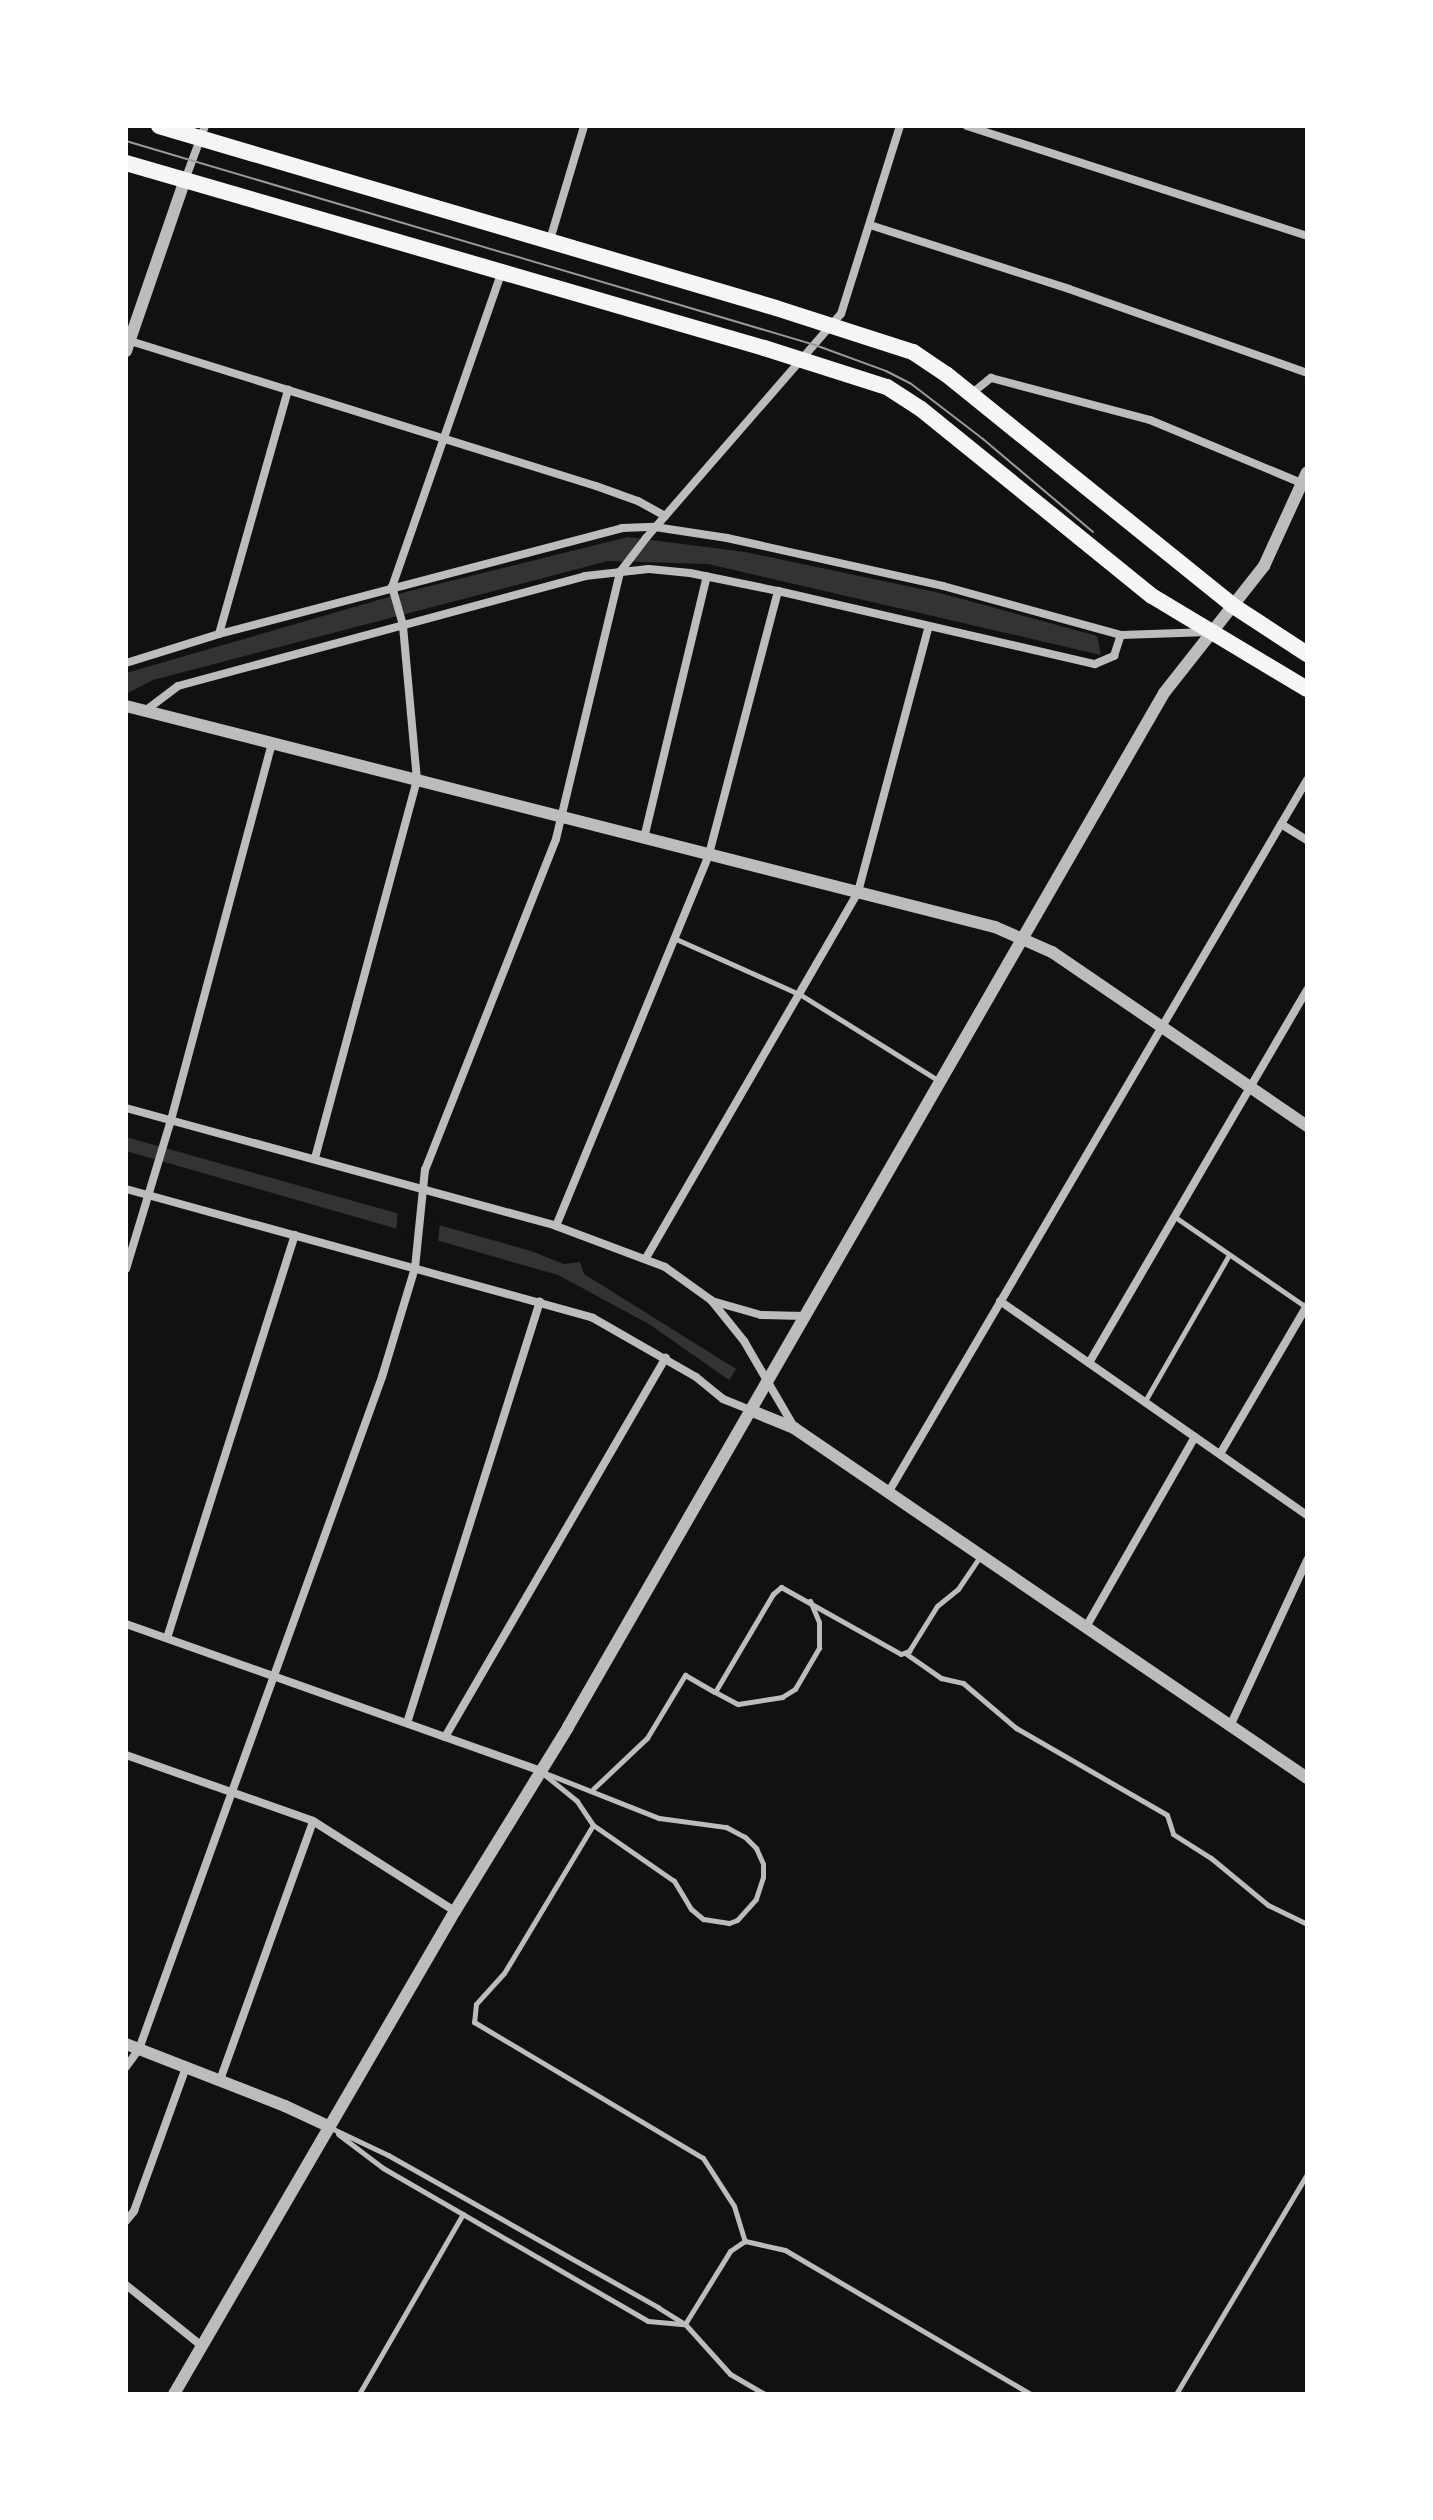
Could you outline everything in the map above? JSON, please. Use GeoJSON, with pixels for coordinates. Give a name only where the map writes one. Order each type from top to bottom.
{"type":"FeatureCollection","features":[{"type":"Feature","properties":{"kind":"highway"},"geometry":{"type":"LineString","coordinates":[[159,126],[203,132],[549,243],[832,325],[913,352],[971,394],[1232,605],[1307,654]]}},
{"type":"Feature","properties":{"kind":"highway"},"geometry":{"type":"LineString","coordinates":[[126,163],[869,379],[905,397],[1152,596],[1307,689]]}},
{"type":"Feature","properties":{"kind":"street"},"geometry":{"type":"LineString","coordinates":[[549,243],[584,126]]}},
{"type":"Feature","properties":{"kind":"street"},"geometry":{"type":"LineString","coordinates":[[126,2067],[139,2049],[382,1377],[415,1268],[423,1187],[431,1153],[563,817],[622,568],[845,307],[900,126]]}},
{"type":"Feature","properties":{"kind":"street"},"geometry":{"type":"LineString","coordinates":[[967,126],[1307,236]]}},
{"type":"Feature","properties":{"kind":"street"},"geometry":{"type":"LineString","coordinates":[[203,132],[127,344],[288,390],[610,491],[665,516]]}},
{"type":"Feature","properties":{"kind":"street"},"geometry":{"type":"LineString","coordinates":[[870,225],[1069,289],[1307,373]]}},
{"type":"Feature","properties":{"kind":"street"},"geometry":{"type":"LineString","coordinates":[[315,1158],[417,780],[402,621],[392,590],[441,439],[502,270]]}},
{"type":"Feature","properties":{"kind":"street"},"geometry":{"type":"LineString","coordinates":[[176,2393],[941,1082],[1164,693],[1264,566],[1306,480],[1150,420],[991,378],[971,394]]}},
{"type":"Feature","properties":{"kind":"street"},"geometry":{"type":"LineString","coordinates":[[219,634],[288,390]]}},
{"type":"Feature","properties":{"kind":"street"},"geometry":{"type":"LineString","coordinates":[[126,663],[219,634],[622,528],[655,527],[727,538],[943,586],[1121,635],[1210,632]]}},
{"type":"Feature","properties":{"kind":"street"},"geometry":{"type":"LineString","coordinates":[[145,711],[178,686],[402,621],[622,568],[707,576],[1095,664],[1114,656],[1121,635]]}},
{"type":"Feature","properties":{"kind":"street"},"geometry":{"type":"LineString","coordinates":[[644,838],[707,576]]}},
{"type":"Feature","properties":{"kind":"street"},"geometry":{"type":"LineString","coordinates":[[556,1226],[709,854],[778,591]]}},
{"type":"Feature","properties":{"kind":"street"},"geometry":{"type":"LineString","coordinates":[[646,1258],[858,892],[928,628]]}},
{"type":"Feature","properties":{"kind":"street"},"geometry":{"type":"LineString","coordinates":[[126,706],[1024,937],[1052,952],[1307,1126]]}},
{"type":"Feature","properties":{"kind":"street"},"geometry":{"type":"LineString","coordinates":[[126,1269],[171,1120],[272,743]]}},
{"type":"Feature","properties":{"kind":"street"},"geometry":{"type":"LineString","coordinates":[[888,1493],[1307,780]]}},
{"type":"Feature","properties":{"kind":"street"},"geometry":{"type":"LineString","coordinates":[[1281,824],[1307,840]]}},
{"type":"Feature","properties":{"kind":"street"},"geometry":{"type":"LineString","coordinates":[[1089,1363],[1307,990]]}},
{"type":"Feature","properties":{"kind":"street"},"geometry":{"type":"LineString","coordinates":[[126,1108],[423,1187],[556,1226],[665,1267],[711,1300],[744,1341],[794,1428]]}},
{"type":"Feature","properties":{"kind":"street"},"geometry":{"type":"LineString","coordinates":[[126,1189],[593,1318],[666,1358],[723,1399],[794,1428],[1307,1778]]}},
{"type":"Feature","properties":{"kind":"street"},"geometry":{"type":"LineString","coordinates":[[167,1638],[295,1235]]}},
{"type":"Feature","properties":{"kind":"street"},"geometry":{"type":"LineString","coordinates":[[711,1300],[761,1315],[805,1316]]}},
{"type":"Feature","properties":{"kind":"street"},"geometry":{"type":"LineString","coordinates":[[407,1723],[540,1301]]}},
{"type":"Feature","properties":{"kind":"street"},"geometry":{"type":"LineString","coordinates":[[1000,1301],[1307,1515]]}},
{"type":"Feature","properties":{"kind":"street"},"geometry":{"type":"LineString","coordinates":[[1220,1454],[1306,1307]]}},
{"type":"Feature","properties":{"kind":"street"},"geometry":{"type":"LineString","coordinates":[[445,1737],[666,1358]]}},
{"type":"Feature","properties":{"kind":"street"},"geometry":{"type":"LineString","coordinates":[[1086,1627],[1195,1437]]}},
{"type":"Feature","properties":{"kind":"street"},"geometry":{"type":"LineString","coordinates":[[1231,1724],[1307,1560]]}},
{"type":"Feature","properties":{"kind":"street"},"geometry":{"type":"LineString","coordinates":[[126,1624],[540,1771]]}},
{"type":"Feature","properties":{"kind":"street"},"geometry":{"type":"LineString","coordinates":[[126,1755],[313,1821],[455,1911]]}},
{"type":"Feature","properties":{"kind":"street"},"geometry":{"type":"LineString","coordinates":[[220,2080],[313,1821]]}},
{"type":"Feature","properties":{"kind":"street"},"geometry":{"type":"LineString","coordinates":[[126,2044],[330,2127]]}},
{"type":"Feature","properties":{"kind":"street"},"geometry":{"type":"LineString","coordinates":[[126,2221],[134,2211],[186,2067]]}},
{"type":"Feature","properties":{"kind":"street"},"geometry":{"type":"LineString","coordinates":[[126,2285],[202,2346]]}},
{"type":"Feature","properties":{"kind":"lane"},"geometry":{"type":"LineString","coordinates":[[676,939],[801,995],[941,1082]]}},
{"type":"Feature","properties":{"kind":"lane"},"geometry":{"type":"LineString","coordinates":[[1175,1217],[1306,1307]]}},
{"type":"Feature","properties":{"kind":"lane"},"geometry":{"type":"LineString","coordinates":[[1145,1402],[1229,1255]]}},
{"type":"Feature","properties":{"kind":"lane"},"geometry":{"type":"LineString","coordinates":[[905,1653],[937,1606],[958,1589],[980,1556]]}},
{"type":"Feature","properties":{"kind":"lane"},"geometry":{"type":"LineString","coordinates":[[715,1692],[773,1594],[781,1587],[905,1653],[941,1678],[963,1683],[1016,1728],[1167,1815],[1173,1834],[1211,1858],[1268,1905],[1307,1924]]}},
{"type":"Feature","properties":{"kind":"lane"},"geometry":{"type":"LineString","coordinates":[[593,1789],[647,1738],[685,1675],[738,1704],[782,1697],[795,1689],[819,1648],[819,1622],[809,1600]]}},
{"type":"Feature","properties":{"kind":"lane"},"geometry":{"type":"LineString","coordinates":[[540,1771],[593,1789],[659,1818],[726,1827],[745,1837],[756,1848],[763,1864],[760,1891],[737,1920],[729,1923],[703,1919],[665,1873],[593,1825],[577,1801],[540,1771]]}},
{"type":"Feature","properties":{"kind":"lane"},"geometry":{"type":"LineString","coordinates":[[593,1825],[504,1973],[476,2004],[474,2022],[703,2158],[734,2206],[745,2241]]}},
{"type":"Feature","properties":{"kind":"lane"},"geometry":{"type":"LineString","coordinates":[[330,2127],[383,2168],[648,2321],[685,2324]]}},
{"type":"Feature","properties":{"kind":"lane"},"geometry":{"type":"LineString","coordinates":[[330,2127],[388,2155],[685,2324],[730,2374],[764,2394]]}},
{"type":"Feature","properties":{"kind":"lane"},"geometry":{"type":"LineString","coordinates":[[1176,2394],[1307,2174]]}},
{"type":"Feature","properties":{"kind":"lane"},"geometry":{"type":"LineString","coordinates":[[372,2394],[361,2391],[463,2214]]}},
{"type":"Feature","properties":{"kind":"lane"},"geometry":{"type":"LineString","coordinates":[[685,2324],[730,2251],[745,2241],[785,2250],[1030,2394]]}},
{"type":"Feature","properties":{"kind":"shaded area"},"geometry":{"type":"Polygon","coordinates":[[[628,537],[745,552],[940,593],[1097,636],[1101,655],[708,564],[608,561],[153,680],[126,694],[126,673],[406,592],[628,537]]]}},
{"type":"Feature","properties":{"kind":"shaded area"},"geometry":{"type":"Polygon","coordinates":[[[126,1137],[531,1251],[564,1264],[580,1262],[584,1274],[736,1369],[729,1380],[649,1324],[558,1275],[126,1151],[126,1137]]]}},
{"type":"Feature","properties":{"kind":"pier"},"geometry":{"type":"Polygon","coordinates":[[[398,1209],[440,1221],[438,1242],[396,1232],[398,1209]]]}},
{"type":"Feature","properties":{"kind":"tram line"},"geometry":{"type":"LineString","coordinates":[[126,141],[815,345],[886,371],[910,383],[983,439],[1093,532]]}}]}
